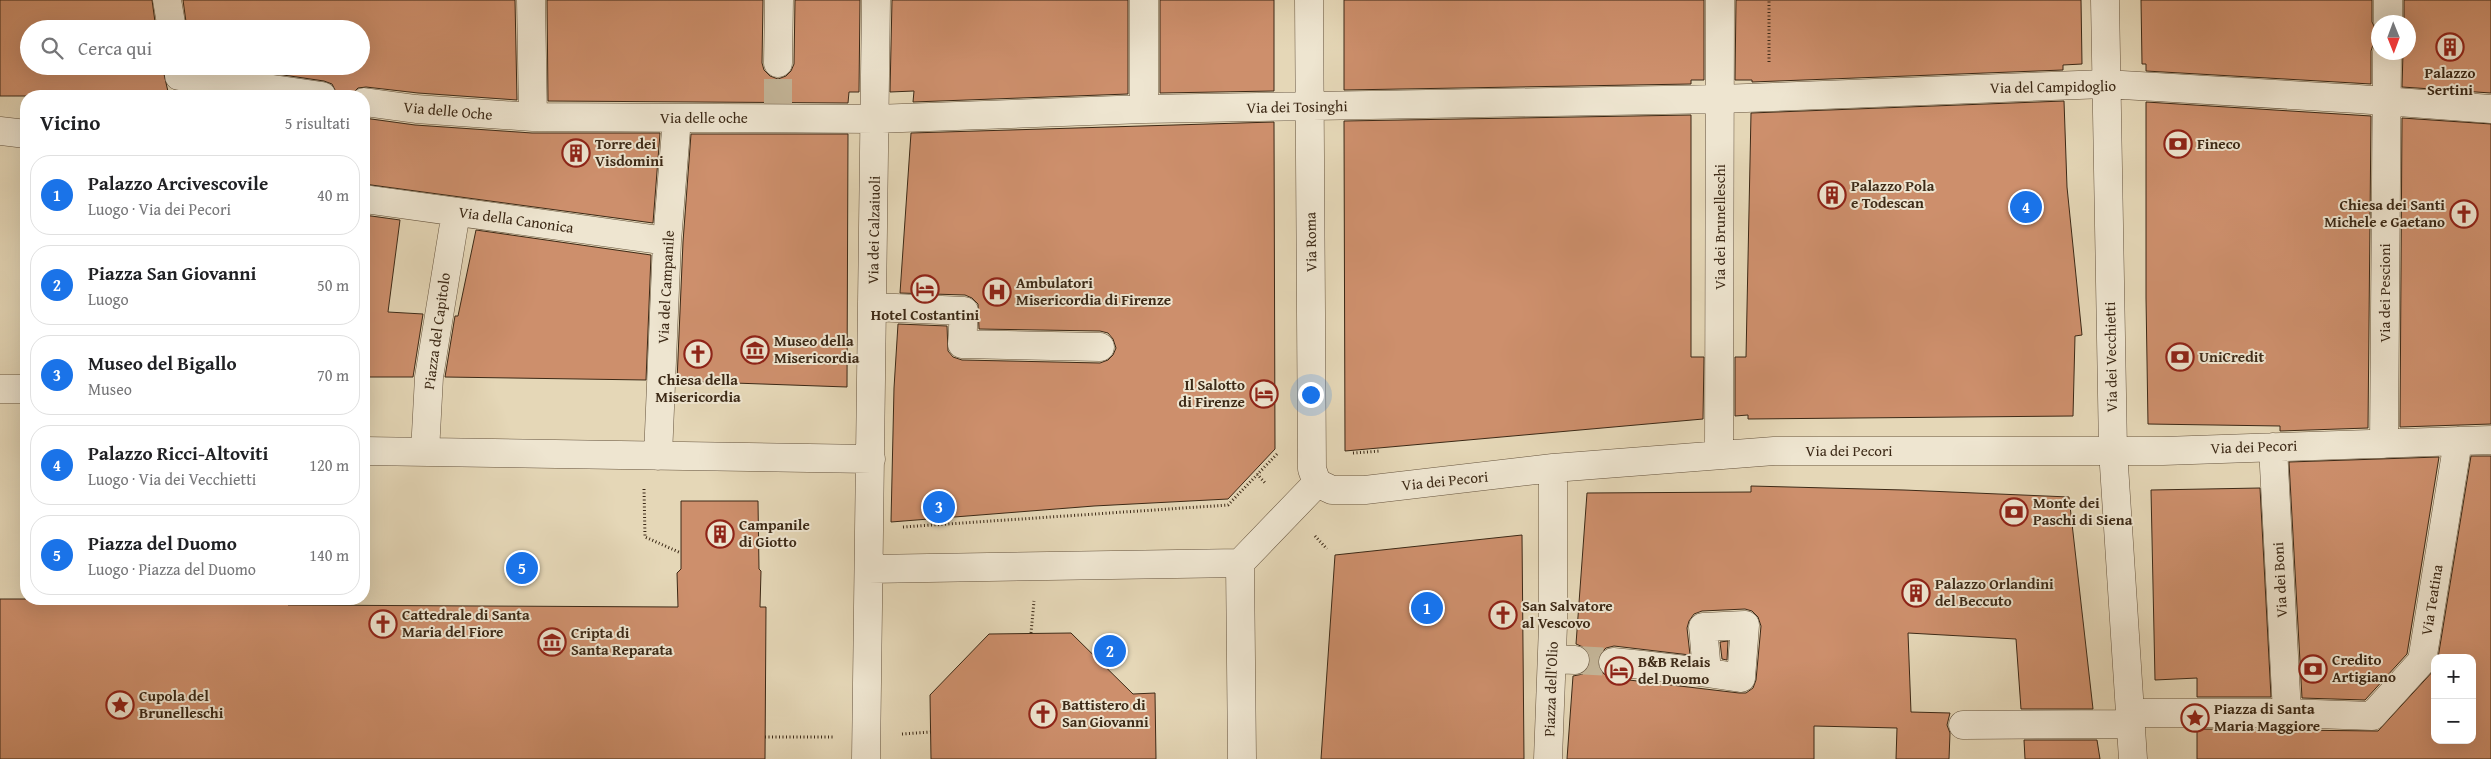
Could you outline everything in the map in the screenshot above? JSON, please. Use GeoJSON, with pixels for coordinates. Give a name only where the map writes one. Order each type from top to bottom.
{"type":"FeatureCollection","features":[{"type":"Feature","properties":{"kind":"street"},"geometry":{"type":"LineString","coordinates":[[167,0],[170,20]]}},
{"type":"Feature","properties":{"kind":"street"},"geometry":{"type":"LineString","coordinates":[[531,0],[533,117]]}},
{"type":"Feature","properties":{"kind":"street"},"geometry":{"type":"LineString","coordinates":[[778,63],[780,0]]}},
{"type":"Feature","properties":{"kind":"street","name":"Via dei Calzaiuoli"},"geometry":{"type":"LineString","coordinates":[[866,759],[880,568],[870,529],[876,0]]}},
{"type":"Feature","properties":{"kind":"street"},"geometry":{"type":"LineString","coordinates":[[1144,0],[1144,109]]}},
{"type":"Feature","properties":{"kind":"street","name":"Via Roma"},"geometry":{"type":"LineString","coordinates":[[1309,0],[1312,469],[1317,482]]}},
{"type":"Feature","properties":{"kind":"street","name":"Via dei Brunelleschi"},"geometry":{"type":"LineString","coordinates":[[1719,455],[1720,0]]}},
{"type":"Feature","properties":{"kind":"street","name":"Via dei Vecchietti"},"geometry":{"type":"LineString","coordinates":[[2105,0],[2113,450],[2131,719]]}},
{"type":"Feature","properties":{"kind":"street"},"geometry":{"type":"LineString","coordinates":[[2388,0],[2388,15]]}},
{"type":"Feature","properties":{"kind":"street","name":"Via dei Pescioni"},"geometry":{"type":"LineString","coordinates":[[2384,444],[2387,60]]}},
{"type":"Feature","properties":{"kind":"street"},"geometry":{"type":"LineString","coordinates":[[179,79],[277,90]]}},
{"type":"Feature","properties":{"kind":"street","name":"Via del Campidoglio"},"geometry":{"type":"LineString","coordinates":[[1720,99],[2105,84],[2491,109]]}},
{"type":"Feature","properties":{"kind":"street","name":"Via dei Tosinghi"},"geometry":{"type":"LineString","coordinates":[[875,118],[1144,109],[1720,99]]}},
{"type":"Feature","properties":{"kind":"street","name":"Via delle Oche"},"geometry":{"type":"LineString","coordinates":[[370,103],[416,109],[533,117]]}},
{"type":"Feature","properties":{"kind":"street","name":"Via delle oche"},"geometry":{"type":"LineString","coordinates":[[533,117],[677,118],[778,113],[875,118]]}},
{"type":"Feature","properties":{"kind":"street","name":"Via del Campanile"},"geometry":{"type":"LineString","coordinates":[[651,456],[677,118]]}},
{"type":"Feature","properties":{"kind":"street"},"geometry":{"type":"LineString","coordinates":[[0,130],[20,133]]}},
{"type":"Feature","properties":{"kind":"street","name":"Via della Canonica"},"geometry":{"type":"LineString","coordinates":[[370,200],[667,241]]}},
{"type":"Feature","properties":{"kind":"street","name":"Piazza del Capitolo"},"geometry":{"type":"LineString","coordinates":[[425,452],[429,377],[456,212]]}},
{"type":"Feature","properties":{"kind":"street"},"geometry":{"type":"LineString","coordinates":[[873,307],[964,311],[962,344],[1100,346]]}},
{"type":"Feature","properties":{"kind":"street"},"geometry":{"type":"LineString","coordinates":[[0,389],[20,389]]}},
{"type":"Feature","properties":{"kind":"street","name":"Via dei Pecori"},"geometry":{"type":"LineString","coordinates":[[1317,482],[1332,490],[1365,490],[1553,468],[1774,451],[2113,450],[2491,440]]}},
{"type":"Feature","properties":{"kind":"street","name":"Via Teatina"},"geometry":{"type":"LineString","coordinates":[[2287,713],[2372,716],[2422,661],[2458,441]]}},
{"type":"Feature","properties":{"kind":"street","name":"Via dei Boni"},"geometry":{"type":"LineString","coordinates":[[2273,447],[2287,713]]}},
{"type":"Feature","properties":{"kind":"street"},"geometry":{"type":"LineString","coordinates":[[370,451],[871,459]]}},
{"type":"Feature","properties":{"kind":"street","name":"Piazza dell'Olio"},"geometry":{"type":"LineString","coordinates":[[1548,759],[1564,660],[1553,468]]}},
{"type":"Feature","properties":{"kind":"street"},"geometry":{"type":"LineString","coordinates":[[1242,759],[1240,563],[1317,482]]}},
{"type":"Feature","properties":{"kind":"street"},"geometry":{"type":"LineString","coordinates":[[880,568],[1240,563]]}},
{"type":"Feature","properties":{"kind":"street"},"geometry":{"type":"LineString","coordinates":[[1613,662],[1707,672]]}},
{"type":"Feature","properties":{"kind":"street"},"geometry":{"type":"LineString","coordinates":[[1963,725],[2287,713]]}},
{"type":"Feature","properties":{"kind":"street"},"geometry":{"type":"LineString","coordinates":[[2131,719],[2133,759]]}},
{"type":"Feature","properties":{"kind":"path"},"geometry":{"type":"LineString","coordinates":[[1768,0],[1768,69]]}},
{"type":"Feature","properties":{"kind":"path"},"geometry":{"type":"LineString","coordinates":[[870,529],[1228,505],[1281,449]]}},
{"type":"Feature","properties":{"kind":"path"},"geometry":{"type":"LineString","coordinates":[[651,456],[645,537],[681,553]]}},
{"type":"Feature","properties":{"kind":"path"},"geometry":{"type":"LineString","coordinates":[[765,737],[832,737]]}},
{"type":"Feature","properties":{"kind":"building"},"geometry":{"type":"Polygon","coordinates":[[[0,0],[152,0],[155,20],[20,20],[20,75],[164,75],[168,90],[20,90],[20,96],[0,96],[0,0]]]}},
{"type":"Feature","properties":{"kind":"building"},"geometry":{"type":"Polygon","coordinates":[[[183,0],[515,0],[517,100],[418,93],[366,87],[356,90],[335,90],[332,84],[324,81],[283,75],[370,75],[370,20],[186,20],[183,0]]]}},
{"type":"Feature","properties":{"kind":"building"},"geometry":{"type":"Polygon","coordinates":[[[547,0],[763,0],[762,63],[764,70],[770,76],[778,79],[786,76],[794,64],[795,0],[860,0],[859,92],[849,92],[848,103],[548,101],[547,0]]]}},
{"type":"Feature","properties":{"kind":"building"},"geometry":{"type":"Polygon","coordinates":[[[892,0],[1128,0],[1128,94],[913,102],[914,91],[890,92],[892,0]]]}},
{"type":"Feature","properties":{"kind":"building"},"geometry":{"type":"Polygon","coordinates":[[[1160,0],[1274,0],[1274,91],[1160,93],[1160,0]]]}},
{"type":"Feature","properties":{"kind":"building"},"geometry":{"type":"Polygon","coordinates":[[[1344,0],[1704,0],[1704,80],[1691,80],[1691,84],[1344,90],[1344,0]]]}},
{"type":"Feature","properties":{"kind":"building"},"geometry":{"type":"Polygon","coordinates":[[[1736,0],[2081,0],[2082,64],[2063,65],[2063,70],[1752,82],[1752,80],[1735,80],[1736,0]]]}},
{"type":"Feature","properties":{"kind":"building"},"geometry":{"type":"Polygon","coordinates":[[[2141,0],[2372,0],[2371,84],[2146,71],[2146,64],[2142,64],[2141,0]]]}},
{"type":"Feature","properties":{"kind":"building","name":"Palazzo Sertini"},"geometry":{"type":"Polygon","coordinates":[[[2404,0],[2491,0],[2491,93],[2402,87],[2403,60],[2416,60],[2416,15],[2404,15],[2404,0]]]}},
{"type":"Feature","properties":{"kind":"building"},"geometry":{"type":"Polygon","coordinates":[[[2064,101],[2067,187],[2082,335],[2075,336],[2073,416],[1748,419],[1748,415],[1735,416],[1735,357],[1746,357],[1751,113],[2064,101]]]}},
{"type":"Feature","properties":{"kind":"building"},"geometry":{"type":"Polygon","coordinates":[[[2146,102],[2371,116],[2368,428],[2280,431],[2280,426],[2148,424],[2146,102]]]}},
{"type":"Feature","properties":{"kind":"building"},"geometry":{"type":"Polygon","coordinates":[[[1691,115],[1691,357],[1704,357],[1703,419],[1345,451],[1344,121],[1691,115]]]}},
{"type":"Feature","properties":{"kind":"building"},"geometry":{"type":"Polygon","coordinates":[[[2402,118],[2491,124],[2491,424],[2400,427],[2402,118]]]}},
{"type":"Feature","properties":{"kind":"building"},"geometry":{"type":"Polygon","coordinates":[[[370,119],[415,125],[532,133],[660,133],[653,223],[370,185],[370,119]]]}},
{"type":"Feature","properties":{"kind":"building"},"geometry":{"type":"Polygon","coordinates":[[[1274,122],[1275,449],[1228,499],[1094,506],[891,522],[894,388],[898,324],[947,326],[948,351],[953,357],[962,360],[1100,363],[1108,360],[1116,348],[1113,339],[1108,333],[1100,331],[979,329],[978,304],[972,298],[965,295],[900,293],[911,133],[1274,122]]]}},
{"type":"Feature","properties":{"kind":"building"},"geometry":{"type":"Polygon","coordinates":[[[691,134],[848,134],[847,387],[677,381],[683,242],[691,134]]]}},
{"type":"Feature","properties":{"kind":"building"},"geometry":{"type":"Polygon","coordinates":[[[370,216],[400,220],[388,312],[423,314],[413,377],[370,377],[370,216]]]}},
{"type":"Feature","properties":{"kind":"building"},"geometry":{"type":"Polygon","coordinates":[[[476,230],[651,255],[646,380],[445,377],[455,316],[458,316],[476,230]]]}},
{"type":"Feature","properties":{"kind":"building"},"geometry":{"type":"Polygon","coordinates":[[[2471,456],[2491,456],[2491,759],[2197,759],[2197,729],[2378,731],[2431,673],[2431,744],[2476,744],[2476,654],[2439,654],[2471,456]]]}},
{"type":"Feature","properties":{"kind":"building"},"geometry":{"type":"Polygon","coordinates":[[[2439,457],[2407,654],[2365,700],[2302,698],[2289,462],[2439,457]]]}},
{"type":"Feature","properties":{"kind":"building"},"geometry":{"type":"Polygon","coordinates":[[[1751,486],[2069,497],[2093,709],[2021,709],[2016,639],[1908,633],[1911,712],[1950,713],[1947,725],[1950,733],[1949,759],[1896,759],[1897,728],[1814,726],[1814,759],[1567,759],[1573,676],[1583,674],[1591,661],[1589,652],[1576,644],[1587,493],[1751,492],[1751,486]],[[1745,609],[1702,611],[1694,614],[1687,628],[1690,655],[1614,646],[1606,648],[1601,653],[1598,660],[1599,668],[1604,674],[1612,678],[1746,693],[1753,688],[1756,680],[1761,626],[1758,617],[1752,611],[1745,609]]]}},
{"type":"Feature","properties":{"kind":"building"},"geometry":{"type":"Polygon","coordinates":[[[2260,488],[2271,697],[2197,697],[2197,678],[2155,680],[2151,490],[2260,488]]]}},
{"type":"Feature","properties":{"kind":"building","name":"Cattedrale di Santa Maria del Fiore"},"geometry":{"type":"Polygon","coordinates":[[[681,501],[758,501],[759,569],[761,571],[760,607],[766,607],[765,759],[0,759],[0,599],[20,599],[20,605],[678,607],[677,573],[681,569],[681,501]]]}},
{"type":"Feature","properties":{"kind":"building"},"geometry":{"type":"Polygon","coordinates":[[[1522,535],[1524,759],[1321,759],[1335,555],[1522,535]]]}},
{"type":"Feature","properties":{"kind":"building","name":"Battistero di San Giovanni"},"geometry":{"type":"Polygon","coordinates":[[[1071,633],[1133,694],[1155,693],[1156,759],[931,759],[930,695],[989,634],[1071,633]]]}},
{"type":"Feature","properties":{"kind":"building"},"geometry":{"type":"Polygon","coordinates":[[[1728,641],[1727,660],[1722,659],[1720,642],[1728,641]]]}},
{"type":"Feature","properties":{"kind":"building"},"geometry":{"type":"Polygon","coordinates":[[[2024,740],[2097,740],[2100,759],[2025,759],[2024,740]]]}},
{"type":"Feature","properties":{"kind":"tunnel"},"geometry":{"type":"LineString","coordinates":[[778,63],[778,107]]}},
{"type":"Feature","properties":{"kind":"tunnel"},"geometry":{"type":"LineString","coordinates":[[1575,660],[1613,662]]}},
{"type":"Feature","properties":{"kind":"place","name":"Palazzo Sertini"},"geometry":{"type":"Point","coordinates":[2450,47]}},
{"type":"Feature","properties":{"kind":"place","name":"Fineco"},"geometry":{"type":"Point","coordinates":[2178,144]}},
{"type":"Feature","properties":{"kind":"place","name":"Torre dei Visdomini"},"geometry":{"type":"Point","coordinates":[576,153]}},
{"type":"Feature","properties":{"kind":"place","name":"Palazzo Pola e Todescan"},"geometry":{"type":"Point","coordinates":[1832,195]}},
{"type":"Feature","properties":{"kind":"place","name":"Palazzo Ricci-Altoviti"},"geometry":{"type":"Point","coordinates":[2026,207]}},
{"type":"Feature","properties":{"kind":"place","name":"Chiesa dei Santi Michele e Gaetano"},"geometry":{"type":"Point","coordinates":[2464,214]}},
{"type":"Feature","properties":{"kind":"place","name":"Hotel Costantini"},"geometry":{"type":"Point","coordinates":[925,289]}},
{"type":"Feature","properties":{"kind":"place","name":"Ambulatori Misericordia di Firenze"},"geometry":{"type":"Point","coordinates":[997,292]}},
{"type":"Feature","properties":{"kind":"place","name":"Museo della Misericordia"},"geometry":{"type":"Point","coordinates":[755,350]}},
{"type":"Feature","properties":{"kind":"place","name":"Chiesa della Misericordia"},"geometry":{"type":"Point","coordinates":[698,354]}},
{"type":"Feature","properties":{"kind":"place","name":"UniCredit"},"geometry":{"type":"Point","coordinates":[2180,357]}},
{"type":"Feature","properties":{"kind":"place","name":"Il Salotto di Firenze"},"geometry":{"type":"Point","coordinates":[1264,394]}},
{"type":"Feature","properties":{"kind":"place","name":"Museo del Bigallo"},"geometry":{"type":"Point","coordinates":[939,507]}},
{"type":"Feature","properties":{"kind":"place","name":"Monte dei Paschi di Siena"},"geometry":{"type":"Point","coordinates":[2014,512]}},
{"type":"Feature","properties":{"kind":"place","name":"Campanile di Giotto"},"geometry":{"type":"Point","coordinates":[720,534]}},
{"type":"Feature","properties":{"kind":"place","name":"Piazza del Duomo"},"geometry":{"type":"Point","coordinates":[522,568]}},
{"type":"Feature","properties":{"kind":"place","name":"Palazzo Orlandini del Beccuto"},"geometry":{"type":"Point","coordinates":[1916,593]}},
{"type":"Feature","properties":{"kind":"place","name":"Palazzo Arcivescovile"},"geometry":{"type":"Point","coordinates":[1427,608]}},
{"type":"Feature","properties":{"kind":"place","name":"San Salvatore al Vescovo"},"geometry":{"type":"Point","coordinates":[1503,615]}},
{"type":"Feature","properties":{"kind":"place","name":"Cattedrale di Santa Maria del Fiore"},"geometry":{"type":"Point","coordinates":[383,624]}},
{"type":"Feature","properties":{"kind":"place","name":"Cripta di Santa Reparata"},"geometry":{"type":"Point","coordinates":[552,642]}},
{"type":"Feature","properties":{"kind":"place","name":"Piazza San Giovanni"},"geometry":{"type":"Point","coordinates":[1110,651]}},
{"type":"Feature","properties":{"kind":"place","name":"Credito Artigiano"},"geometry":{"type":"Point","coordinates":[2313,669]}},
{"type":"Feature","properties":{"kind":"place","name":"B&B Relais del Duomo"},"geometry":{"type":"Point","coordinates":[1619,671]}},
{"type":"Feature","properties":{"kind":"place","name":"Cupola del Brunelleschi"},"geometry":{"type":"Point","coordinates":[120,705]}},
{"type":"Feature","properties":{"kind":"place","name":"Battistero di San Giovanni"},"geometry":{"type":"Point","coordinates":[1043,714]}},
{"type":"Feature","properties":{"kind":"place","name":"Piazza di Santa Maria Maggiore"},"geometry":{"type":"Point","coordinates":[2195,718]}}]}
